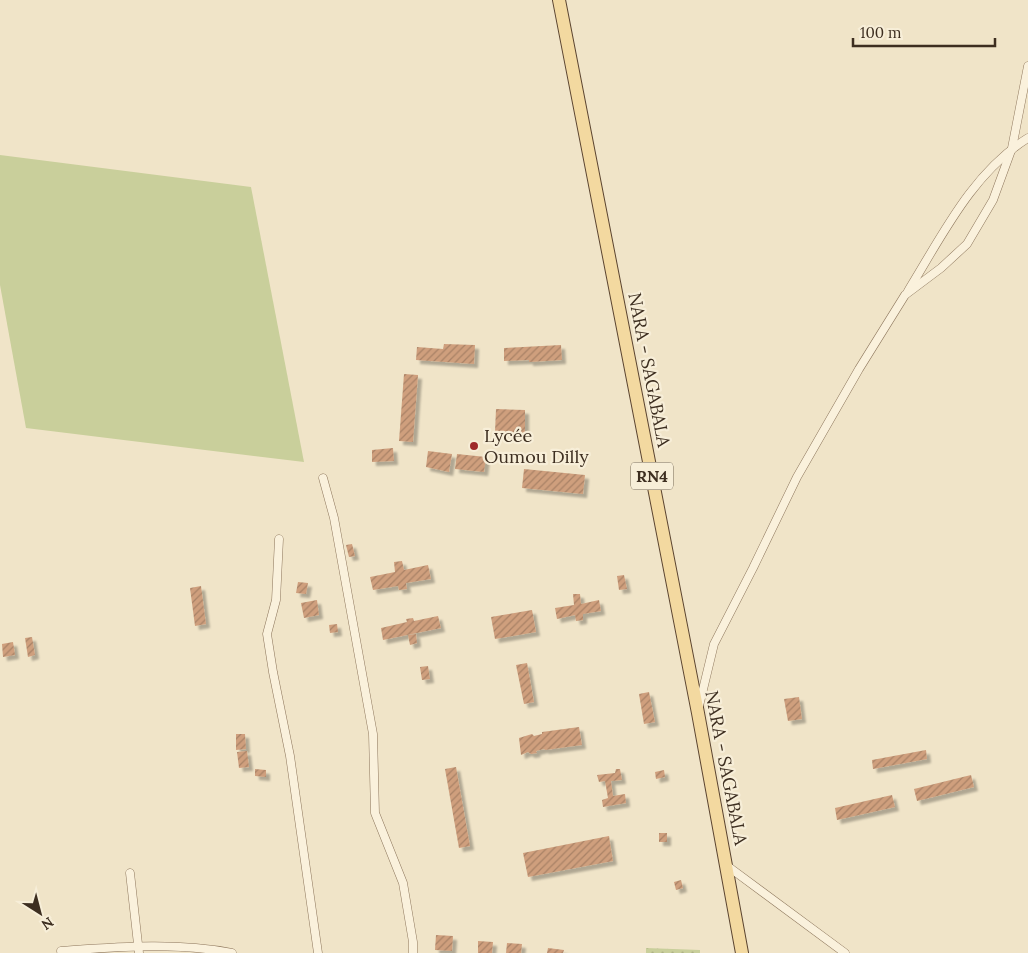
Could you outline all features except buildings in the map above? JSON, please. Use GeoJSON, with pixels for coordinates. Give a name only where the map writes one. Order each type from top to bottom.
{"type":"FeatureCollection","features":[{"type":"Feature","properties":{"kind":"main road","name":"NARA - SAGABALA"},"geometry":{"type":"LineString","coordinates":[[559,0],[698,713],[742,953]]}},
{"type":"Feature","properties":{"kind":"street"},"geometry":{"type":"LineString","coordinates":[[905,295],[941,268],[967,244],[993,200],[1012,148],[1028,66]]}},
{"type":"Feature","properties":{"kind":"street"},"geometry":{"type":"LineString","coordinates":[[698,713],[714,644],[797,477],[859,369],[953,218],[982,176],[1012,148],[1028,138]]}},
{"type":"Feature","properties":{"kind":"street"},"geometry":{"type":"LineString","coordinates":[[323,478],[334,518],[373,734],[375,813],[404,883],[413,942],[412,953]]}},
{"type":"Feature","properties":{"kind":"street"},"geometry":{"type":"LineString","coordinates":[[279,539],[276,600],[267,634],[290,756],[318,953]]}},
{"type":"Feature","properties":{"kind":"street"},"geometry":{"type":"LineString","coordinates":[[726,865],[845,953]]}},
{"type":"Feature","properties":{"kind":"street"},"geometry":{"type":"LineString","coordinates":[[130,873],[140,950]]}},
{"type":"Feature","properties":{"kind":"street"},"geometry":{"type":"LineString","coordinates":[[61,951],[204,947],[232,953]]}},
{"type":"Feature","properties":{"kind":"green space"},"geometry":{"type":"Polygon","coordinates":[[[0,155],[251,187],[304,462],[26,428],[0,285],[0,155]]]}},
{"type":"Feature","properties":{"kind":"green space"},"geometry":{"type":"Polygon","coordinates":[[[646,948],[700,950],[700,953],[646,953],[646,948]]]}},
{"type":"Feature","properties":{"kind":"place","name":"Lycée Oumou Dilly"},"geometry":{"type":"Point","coordinates":[474,446]}}]}
